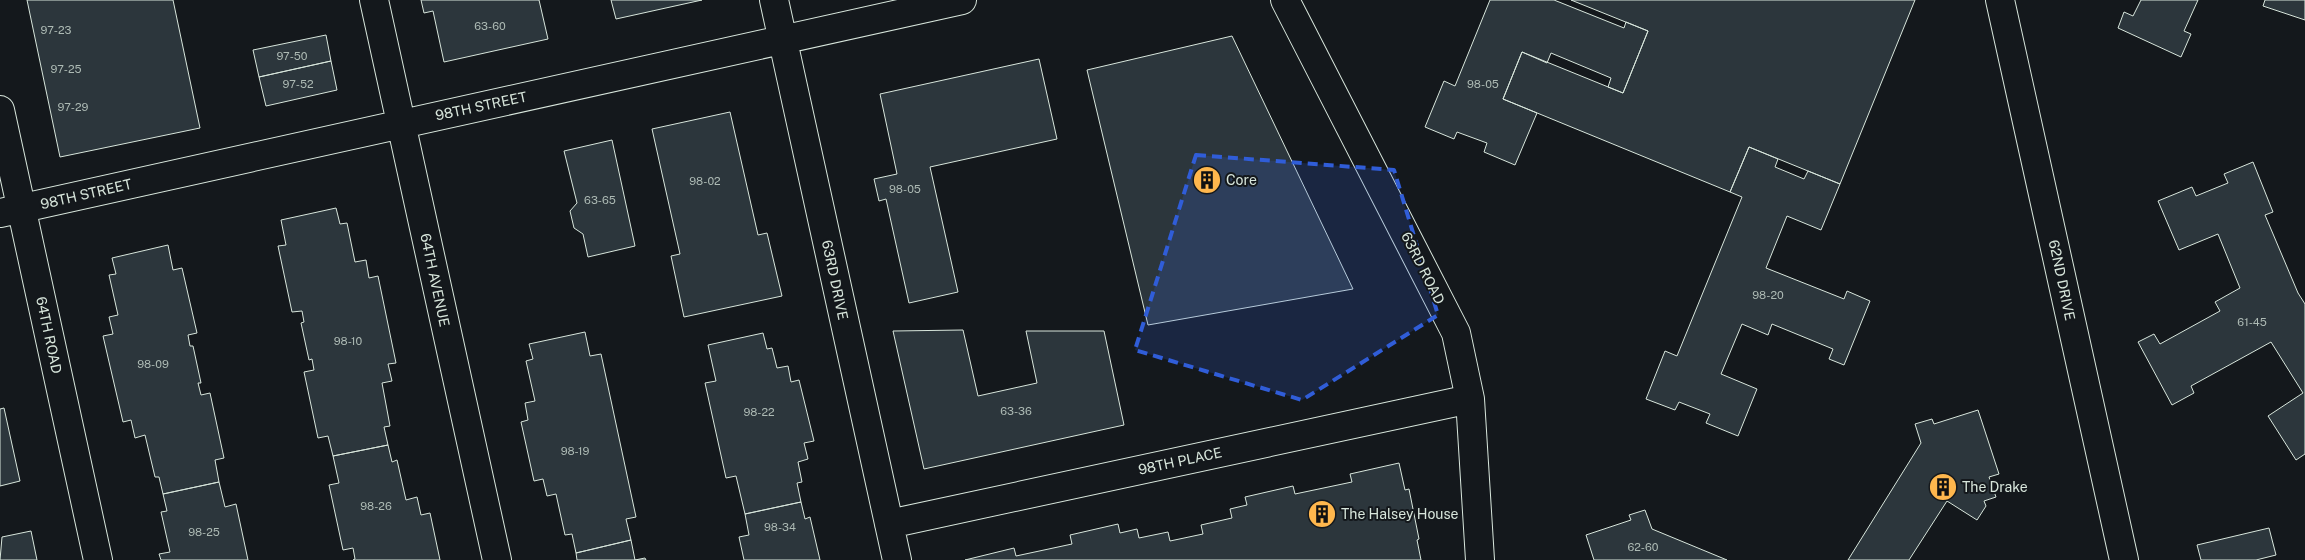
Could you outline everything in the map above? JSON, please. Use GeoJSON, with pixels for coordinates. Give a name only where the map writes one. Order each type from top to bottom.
{"type":"FeatureCollection","features":[{"type":"Feature","properties":{"kind":"street","name":"64TH AVENUE"},"geometry":{"type":"LineString","coordinates":[[374,0],[497,560]]}},
{"type":"Feature","properties":{"kind":"street","name":"63RD DRIVE"},"geometry":{"type":"LineString","coordinates":[[774,0],[897,560]]}},
{"type":"Feature","properties":{"kind":"street","name":"98TH STREET"},"geometry":{"type":"LineString","coordinates":[[10,211],[962,0]]}},
{"type":"Feature","properties":{"kind":"street","name":"63RD ROAD"},"geometry":{"type":"LineString","coordinates":[[1285,0],[1456,333],[1470,399],[1480,560]]}},
{"type":"Feature","properties":{"kind":"street","name":"62ND DRIVE"},"geometry":{"type":"LineString","coordinates":[[2000,0],[2124,560]]}},
{"type":"Feature","properties":{"kind":"street","name":"64TH ROAD"},"geometry":{"type":"LineString","coordinates":[[0,110],[10,211],[98,560]]}},
{"type":"Feature","properties":{"kind":"street","name":"98TH PLACE"},"geometry":{"type":"LineString","coordinates":[[889,524],[1470,399]]}},
{"type":"Feature","properties":{"kind":"highlighted area"},"geometry":{"type":"Polygon","coordinates":[[[1196,155],[1394,170],[1438,315],[1302,400],[1135,350],[1196,155]]]}},
{"type":"Feature","properties":{"kind":"building"},"geometry":{"type":"Polygon","coordinates":[[[27,0],[173,0],[200,128],[60,157],[27,0]]]}},
{"type":"Feature","properties":{"kind":"building"},"geometry":{"type":"Polygon","coordinates":[[[421,0],[539,0],[548,39],[444,62],[433,11],[424,13],[421,0]]]}},
{"type":"Feature","properties":{"kind":"building"},"geometry":{"type":"Polygon","coordinates":[[[611,0],[702,0],[616,19],[611,0]]]}},
{"type":"Feature","properties":{"kind":"building"},"geometry":{"type":"Polygon","coordinates":[[[1490,0],[1554,0],[1624,28],[1626,22],[1648,31],[1623,93],[1608,87],[1611,78],[1551,53],[1547,63],[1522,52],[1503,99],[1537,113],[1515,165],[1484,152],[1487,143],[1457,132],[1454,139],[1425,127],[1444,81],[1455,86],[1490,0]]]}},
{"type":"Feature","properties":{"kind":"building"},"geometry":{"type":"Polygon","coordinates":[[[1571,0],[1915,0],[1840,184],[1749,147],[1730,192],[1503,99],[1522,52],[1623,93],[1648,31],[1571,0]]]}},
{"type":"Feature","properties":{"kind":"building"},"geometry":{"type":"Polygon","coordinates":[[[2141,0],[2198,0],[2184,31],[2191,34],[2181,57],[2118,28],[2124,12],[2133,16],[2141,0]]]}},
{"type":"Feature","properties":{"kind":"building"},"geometry":{"type":"Polygon","coordinates":[[[2265,0],[2305,0],[2305,20],[2263,6],[2265,0]]]}},
{"type":"Feature","properties":{"kind":"building"},"geometry":{"type":"Polygon","coordinates":[[[326,35],[331,61],[259,77],[253,50],[326,35]]]}},
{"type":"Feature","properties":{"kind":"building","name":"Core"},"geometry":{"type":"Polygon","coordinates":[[[1232,36],[1353,289],[1148,325],[1087,70],[1232,36]]]}},
{"type":"Feature","properties":{"kind":"building"},"geometry":{"type":"Polygon","coordinates":[[[1039,59],[1057,139],[930,167],[958,292],[909,303],[886,199],[879,201],[874,179],[897,174],[880,94],[1039,59]]]}},
{"type":"Feature","properties":{"kind":"building"},"geometry":{"type":"Polygon","coordinates":[[[331,61],[337,90],[266,106],[259,77],[331,61]]]}},
{"type":"Feature","properties":{"kind":"building"},"geometry":{"type":"Polygon","coordinates":[[[730,112],[758,235],[767,233],[782,296],[684,317],[671,256],[680,254],[652,129],[730,112]]]}},
{"type":"Feature","properties":{"kind":"building"},"geometry":{"type":"Polygon","coordinates":[[[612,140],[635,246],[588,257],[583,234],[574,228],[570,211],[577,203],[564,151],[612,140]]]}},
{"type":"Feature","properties":{"kind":"building"},"geometry":{"type":"Polygon","coordinates":[[[1749,147],[1778,159],[1775,167],[1804,179],[1808,171],[1840,184],[1821,230],[1787,216],[1766,268],[1844,299],[1847,291],[1870,301],[1844,365],[1829,359],[1833,349],[1772,324],[1768,335],[1742,324],[1721,374],[1757,389],[1738,436],[1706,423],[1710,414],[1679,402],[1675,410],[1646,399],[1665,351],[1677,356],[1742,197],[1730,192],[1749,147]]]}},
{"type":"Feature","properties":{"kind":"building"},"geometry":{"type":"Polygon","coordinates":[[[2253,162],[2273,212],[2265,215],[2298,293],[2305,304],[2305,454],[2296,460],[2268,416],[2303,393],[2271,342],[2191,386],[2194,393],[2172,405],[2138,342],[2154,334],[2160,344],[2220,311],[2215,302],[2240,288],[2218,234],[2179,250],[2158,201],[2192,187],[2196,196],[2228,183],[2224,174],[2253,162]]]}},
{"type":"Feature","properties":{"kind":"building"},"geometry":{"type":"Polygon","coordinates":[[[336,208],[340,224],[347,223],[355,262],[366,260],[369,278],[378,276],[396,363],[388,364],[392,381],[382,383],[390,426],[384,427],[388,445],[333,456],[328,436],[318,438],[304,372],[314,370],[312,359],[309,360],[301,323],[304,322],[302,311],[292,312],[278,246],[286,245],[281,220],[336,208]]]}},
{"type":"Feature","properties":{"kind":"building"},"geometry":{"type":"Polygon","coordinates":[[[168,245],[173,270],[182,268],[197,333],[188,335],[190,346],[193,346],[201,383],[198,383],[201,395],[210,393],[224,458],[215,460],[219,482],[163,494],[159,477],[155,477],[145,435],[135,438],[131,420],[123,422],[103,336],[113,334],[109,317],[118,315],[109,275],[116,274],[112,258],[168,245]]]}},
{"type":"Feature","properties":{"kind":"building"},"geometry":{"type":"Polygon","coordinates":[[[963,330],[978,396],[1037,383],[1026,331],[1104,331],[1124,425],[924,469],[893,331],[963,330]]]}},
{"type":"Feature","properties":{"kind":"building"},"geometry":{"type":"Polygon","coordinates":[[[585,332],[590,356],[601,354],[636,517],[626,519],[631,540],[576,553],[572,534],[565,535],[556,494],[547,496],[543,479],[534,481],[521,422],[528,420],[525,403],[535,401],[526,361],[533,359],[529,344],[585,332]]]}},
{"type":"Feature","properties":{"kind":"building"},"geometry":{"type":"Polygon","coordinates":[[[763,333],[767,349],[772,348],[777,368],[788,366],[791,382],[799,380],[814,441],[804,443],[808,459],[798,462],[802,482],[797,483],[801,502],[745,514],[736,476],[726,478],[705,383],[716,381],[708,345],[763,333]]]}},
{"type":"Feature","properties":{"kind":"building"},"geometry":{"type":"Polygon","coordinates":[[[4,408],[20,481],[0,486],[0,409],[4,408]]]}},
{"type":"Feature","properties":{"kind":"building","name":"The Drake"},"geometry":{"type":"Polygon","coordinates":[[[1978,410],[1999,474],[1989,477],[1996,497],[1984,501],[1986,506],[1977,520],[1947,501],[1909,560],[1848,560],[1921,443],[1915,424],[1932,419],[1934,424],[1978,410]]]}},
{"type":"Feature","properties":{"kind":"building"},"geometry":{"type":"Polygon","coordinates":[[[388,445],[392,462],[397,460],[406,500],[417,497],[421,515],[430,513],[440,560],[353,560],[355,559],[353,548],[343,550],[329,485],[339,483],[333,456],[388,445]]]}},
{"type":"Feature","properties":{"kind":"building","name":"The Halsey House"},"geometry":{"type":"Polygon","coordinates":[[[1399,463],[1405,490],[1409,489],[1419,539],[1417,540],[1421,560],[965,560],[1014,548],[1016,556],[1072,544],[1070,535],[1118,524],[1120,533],[1137,529],[1139,538],[1168,532],[1170,541],[1203,534],[1201,525],[1232,518],[1230,509],[1247,505],[1245,497],[1293,486],[1295,494],[1352,482],[1350,474],[1399,463]]]}},
{"type":"Feature","properties":{"kind":"building"},"geometry":{"type":"Polygon","coordinates":[[[219,482],[225,507],[236,504],[248,560],[161,560],[159,554],[170,552],[161,512],[167,511],[163,494],[219,482]]]}},
{"type":"Feature","properties":{"kind":"building"},"geometry":{"type":"Polygon","coordinates":[[[801,502],[805,519],[810,517],[820,560],[744,560],[739,537],[749,535],[745,514],[801,502]]]}},
{"type":"Feature","properties":{"kind":"building"},"geometry":{"type":"Polygon","coordinates":[[[1645,510],[1652,529],[1727,560],[1594,560],[1586,535],[1631,520],[1629,515],[1645,510]]]}},
{"type":"Feature","properties":{"kind":"building"},"geometry":{"type":"Polygon","coordinates":[[[2269,528],[2276,555],[2256,560],[2201,560],[2197,545],[2269,528]]]}},
{"type":"Feature","properties":{"kind":"building"},"geometry":{"type":"Polygon","coordinates":[[[31,531],[37,560],[0,560],[2,537],[31,531]]]}},
{"type":"Feature","properties":{"kind":"building"},"geometry":{"type":"Polygon","coordinates":[[[631,540],[635,560],[577,560],[576,553],[631,540]]]}},
{"type":"Feature","properties":{"kind":"place","name":"Core"},"geometry":{"type":"Point","coordinates":[1207,180]}},
{"type":"Feature","properties":{"kind":"place","name":"The Drake"},"geometry":{"type":"Point","coordinates":[1943,487]}},
{"type":"Feature","properties":{"kind":"place","name":"The Halsey House"},"geometry":{"type":"Point","coordinates":[1322,514]}}]}
